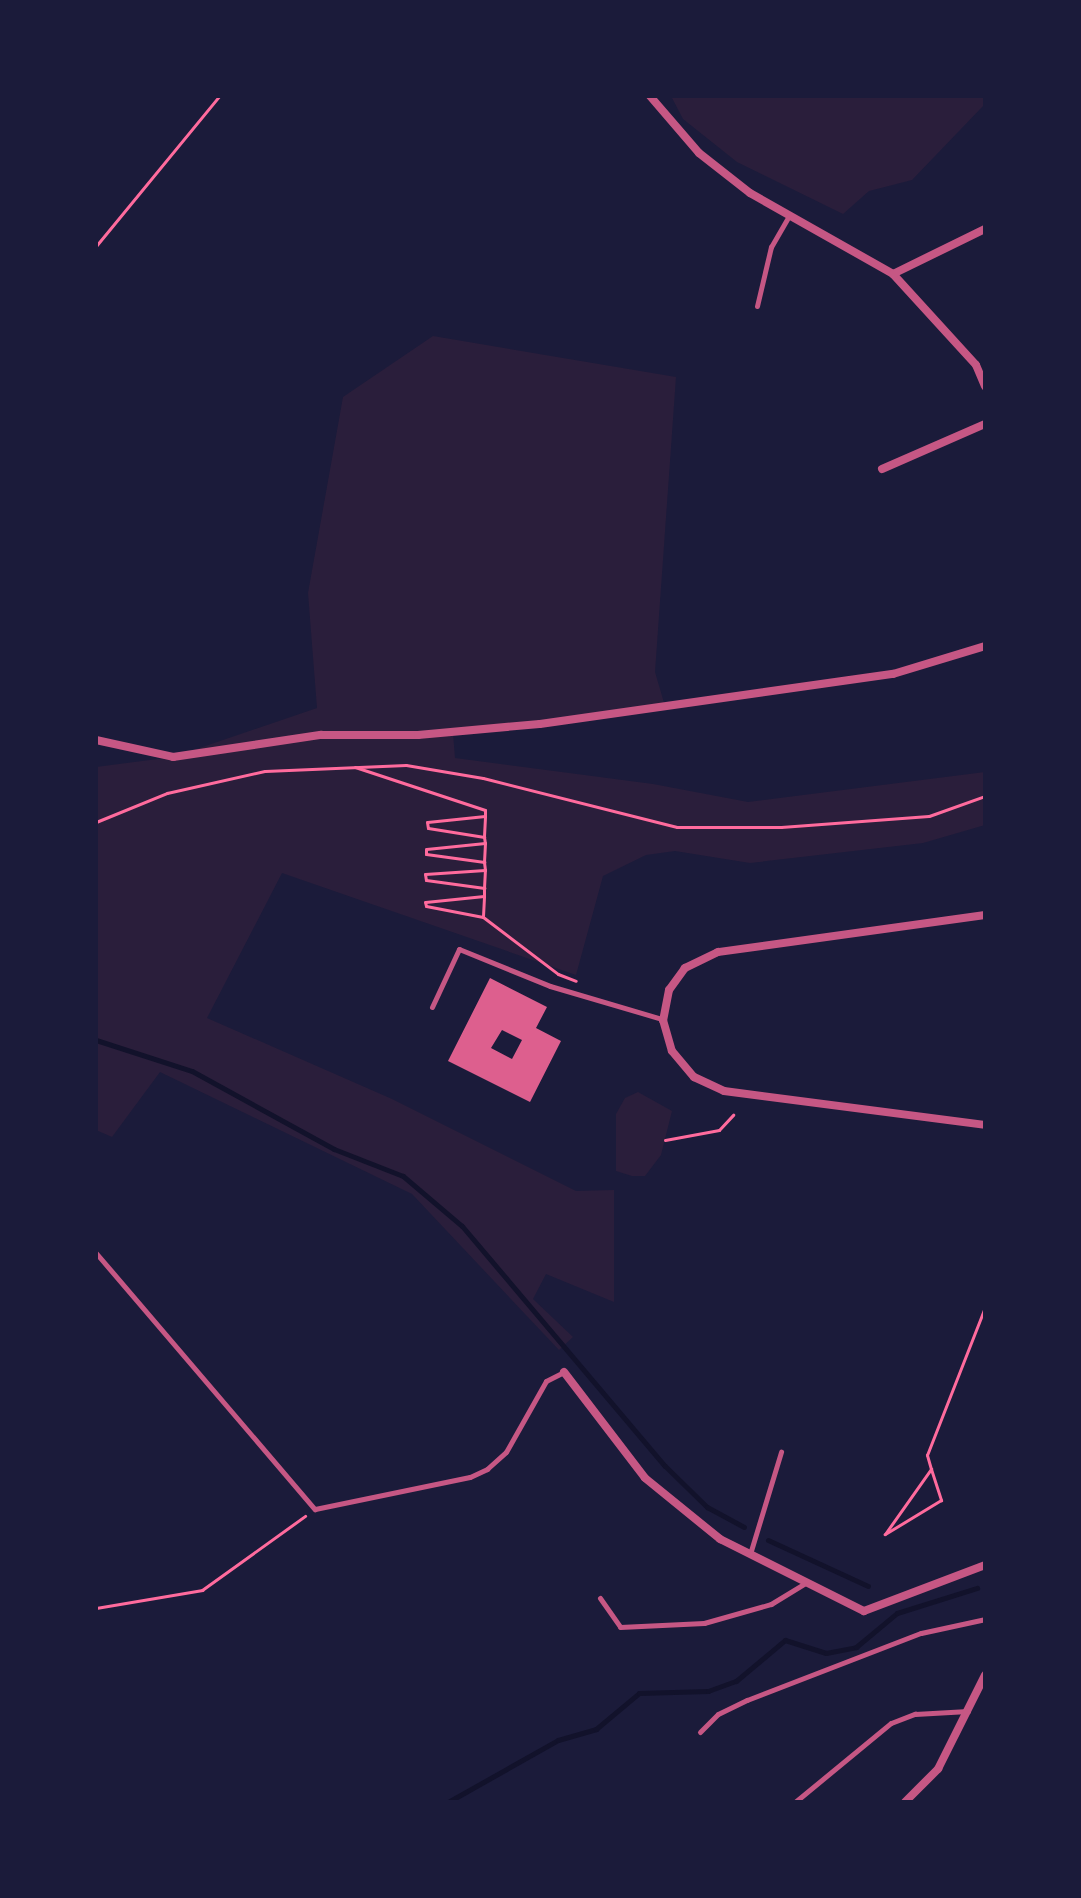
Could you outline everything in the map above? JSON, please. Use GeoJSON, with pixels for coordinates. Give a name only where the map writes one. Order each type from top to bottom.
{"type":"FeatureCollection","features":[{"type":"Feature","properties":{"kind":"street"},"geometry":{"type":"LineString","coordinates":[[650,96],[699,153],[788,218],[893,274],[976,365],[985,386]]}},
{"type":"Feature","properties":{"kind":"street"},"geometry":{"type":"LineString","coordinates":[[893,274],[985,229]]}},
{"type":"Feature","properties":{"kind":"street"},"geometry":{"type":"LineString","coordinates":[[882,469],[985,424]]}},
{"type":"Feature","properties":{"kind":"street"},"geometry":{"type":"LineString","coordinates":[[96,740],[173,757],[321,735],[418,735],[540,724],[893,674],[985,646]]}},
{"type":"Feature","properties":{"kind":"street"},"geometry":{"type":"LineString","coordinates":[[985,915],[718,952],[685,968],[669,990],[663,1020],[672,1051],[694,1077],[724,1091],[985,1125]]}},
{"type":"Feature","properties":{"kind":"street"},"geometry":{"type":"LineString","coordinates":[[564,1372],[645,1478],[720,1539],[864,1611],[985,1565]]}},
{"type":"Feature","properties":{"kind":"street"},"geometry":{"type":"LineString","coordinates":[[905,1802],[938,1769],[985,1675]]}},
{"type":"Feature","properties":{"kind":"lane"},"geometry":{"type":"LineString","coordinates":[[757,306],[771,247],[788,218]]}},
{"type":"Feature","properties":{"kind":"lane"},"geometry":{"type":"LineString","coordinates":[[432,1007],[459,949],[550,986],[663,1020]]}},
{"type":"Feature","properties":{"kind":"lane"},"geometry":{"type":"LineString","coordinates":[[96,1253],[315,1509],[470,1477],[487,1469],[506,1452],[546,1381],[564,1372]]}},
{"type":"Feature","properties":{"kind":"lane"},"geometry":{"type":"LineString","coordinates":[[750,1554],[781,1452]]}},
{"type":"Feature","properties":{"kind":"lane"},"geometry":{"type":"LineString","coordinates":[[600,1598],[620,1627],[704,1623],[771,1604],[808,1581]]}},
{"type":"Feature","properties":{"kind":"lane"},"geometry":{"type":"LineString","coordinates":[[700,1732],[718,1714],[747,1700],[921,1633],[985,1619]]}},
{"type":"Feature","properties":{"kind":"lane"},"geometry":{"type":"LineString","coordinates":[[795,1802],[891,1723],[915,1714],[969,1711]]}},
{"type":"Feature","properties":{"kind":"path"},"geometry":{"type":"LineString","coordinates":[[96,246],[219,96]]}},
{"type":"Feature","properties":{"kind":"path"},"geometry":{"type":"LineString","coordinates":[[96,822],[167,793],[265,771],[406,765],[483,778],[677,827],[781,827],[929,816],[985,796]]}},
{"type":"Feature","properties":{"kind":"path"},"geometry":{"type":"LineString","coordinates":[[355,767],[485,810],[483,917]]}},
{"type":"Feature","properties":{"kind":"path"},"geometry":{"type":"LineString","coordinates":[[484,840],[428,828],[427,822],[485,816]]}},
{"type":"Feature","properties":{"kind":"path"},"geometry":{"type":"LineString","coordinates":[[484,840],[426,849],[426,854],[484,862]]}},
{"type":"Feature","properties":{"kind":"path"},"geometry":{"type":"LineString","coordinates":[[484,888],[426,880],[425,874],[485,870]]}},
{"type":"Feature","properties":{"kind":"path"},"geometry":{"type":"LineString","coordinates":[[484,896],[425,902],[483,917],[558,974],[584,984]]}},
{"type":"Feature","properties":{"kind":"path"},"geometry":{"type":"LineString","coordinates":[[665,1140],[719,1130],[733,1115]]}},
{"type":"Feature","properties":{"kind":"path"},"geometry":{"type":"LineString","coordinates":[[931,1469],[885,1534],[941,1500],[927,1455],[985,1307]]}},
{"type":"Feature","properties":{"kind":"path"},"geometry":{"type":"LineString","coordinates":[[96,1608],[202,1590],[315,1509]]}},
{"type":"Feature","properties":{"kind":"shaded area"},"geometry":{"type":"Polygon","coordinates":[[[671,96],[985,96],[985,104],[912,180],[869,191],[843,214],[737,162],[683,119],[671,96]]]}},
{"type":"Feature","properties":{"kind":"shaded area"},"geometry":{"type":"Polygon","coordinates":[[[433,336],[676,377],[655,672],[665,706],[453,733],[455,758],[653,784],[748,802],[985,772],[985,825],[923,843],[750,863],[675,851],[646,855],[603,876],[576,975],[282,873],[207,1018],[392,1099],[576,1191],[614,1190],[614,1302],[546,1274],[533,1299],[573,1337],[559,1350],[412,1194],[160,1072],[112,1137],[96,1130],[96,767],[173,757],[317,708],[308,593],[343,397],[433,336]]]}},
{"type":"Feature","properties":{"kind":"shaded area"},"geometry":{"type":"Polygon","coordinates":[[[638,1092],[672,1111],[661,1155],[645,1176],[616,1171],[616,1114],[625,1098],[638,1092]]]}},
{"type":"Feature","properties":{"kind":"building"},"geometry":{"type":"Polygon","coordinates":[[[490,978],[547,1007],[536,1028],[561,1041],[530,1102],[448,1061],[490,978]],[[502,1030],[491,1048],[512,1059],[522,1040],[502,1030]]]}},
{"type":"Feature","properties":{"kind":"waterway"},"geometry":{"type":"LineString","coordinates":[[96,1040],[192,1071],[334,1149],[403,1176],[462,1226],[665,1466],[707,1507],[744,1527]]}},
{"type":"Feature","properties":{"kind":"waterway"},"geometry":{"type":"LineString","coordinates":[[768,1540],[868,1586]]}},
{"type":"Feature","properties":{"kind":"waterway"},"geometry":{"type":"LineString","coordinates":[[448,1802],[558,1740],[596,1729],[639,1693],[708,1691],[736,1681],[785,1640],[826,1653],[856,1647],[897,1613],[977,1588]]}}]}
